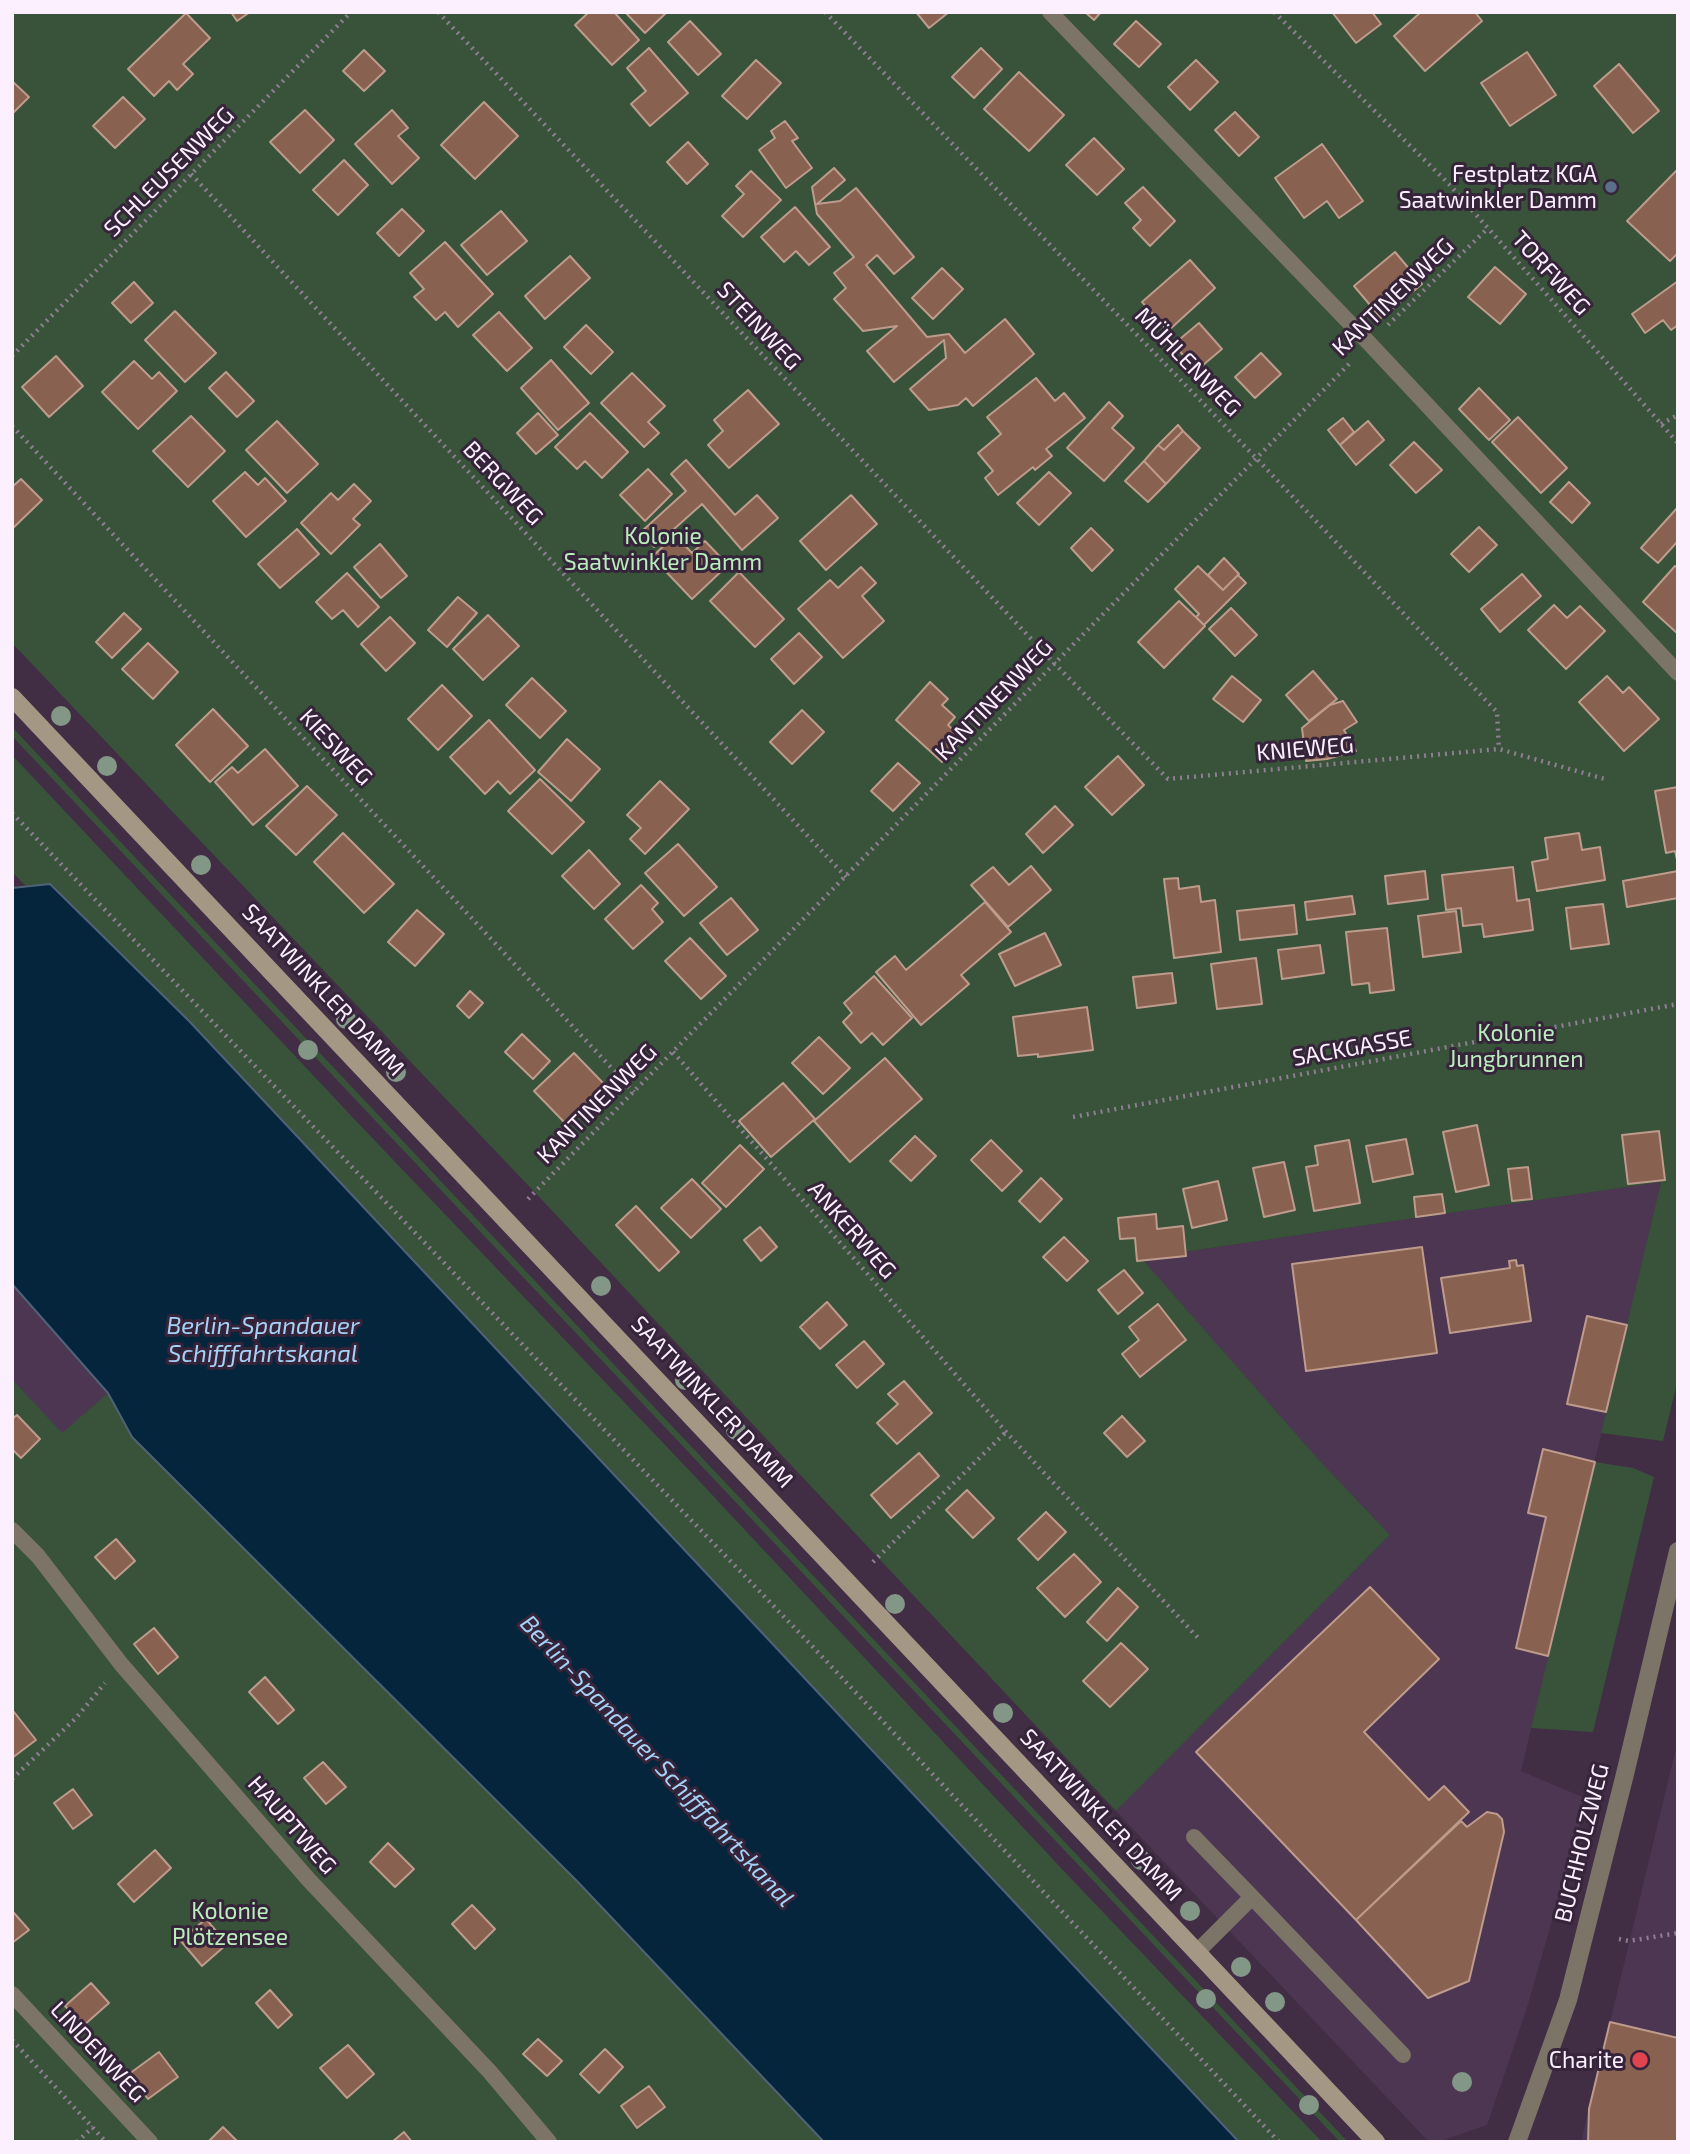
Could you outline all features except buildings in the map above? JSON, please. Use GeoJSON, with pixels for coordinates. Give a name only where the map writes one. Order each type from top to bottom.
{"type":"FeatureCollection","features":[{"type":"Feature","properties":{"kind":"main road","name":"SAATWINKLER DAMM"},"geometry":{"type":"LineString","coordinates":[[12,696],[1376,2142]]}},
{"type":"Feature","properties":{"kind":"street","name":"BUCHHOLZWEG"},"geometry":{"type":"LineString","coordinates":[[1517,2142],[1568,2000],[1678,1551]]}},
{"type":"Feature","properties":{"kind":"lane"},"geometry":{"type":"LineString","coordinates":[[1050,12],[1370,343],[1678,673]]}},
{"type":"Feature","properties":{"kind":"lane","name":"HAUPTWEG"},"geometry":{"type":"LineString","coordinates":[[12,1530],[38,1556],[121,1664],[308,1879],[490,2072],[549,2142]]}},
{"type":"Feature","properties":{"kind":"lane"},"geometry":{"type":"LineString","coordinates":[[1194,1837],[1403,2055]]}},
{"type":"Feature","properties":{"kind":"lane"},"geometry":{"type":"LineString","coordinates":[[1197,1952],[1252,1898]]}},
{"type":"Feature","properties":{"kind":"lane","name":"LINDENWEG"},"geometry":{"type":"LineString","coordinates":[[12,1994],[150,2142]]}},
{"type":"Feature","properties":{"kind":"path","name":"SCHLEUSENWEG"},"geometry":{"type":"LineString","coordinates":[[12,356],[351,12]]}},
{"type":"Feature","properties":{"kind":"path","name":"STEINWEG"},"geometry":{"type":"LineString","coordinates":[[438,12],[1054,663]]}},
{"type":"Feature","properties":{"kind":"path","name":"MÜHLENWEG"},"geometry":{"type":"LineString","coordinates":[[825,12],[1497,712],[1499,749]]}},
{"type":"Feature","properties":{"kind":"path","name":"TORFWEG"},"geometry":{"type":"LineString","coordinates":[[1274,12],[1449,184],[1678,443]]}},
{"type":"Feature","properties":{"kind":"path","name":"BERGWEG"},"geometry":{"type":"LineString","coordinates":[[191,174],[846,877]]}},
{"type":"Feature","properties":{"kind":"path","name":"KANTINENWEG"},"geometry":{"type":"LineString","coordinates":[[528,1199],[1256,458],[1488,228]]}},
{"type":"Feature","properties":{"kind":"path"},"geometry":{"type":"LineString","coordinates":[[1661,424],[1678,415]]}},
{"type":"Feature","properties":{"kind":"path","name":"KIESWEG"},"geometry":{"type":"LineString","coordinates":[[12,426],[634,1092]]}},
{"type":"Feature","properties":{"kind":"path","name":"KNIEWEG"},"geometry":{"type":"LineString","coordinates":[[1054,663],[1168,779],[1499,749],[1605,779]]}},
{"type":"Feature","properties":{"kind":"path"},"geometry":{"type":"LineString","coordinates":[[12,813],[803,1636],[1279,2142]]}},
{"type":"Feature","properties":{"kind":"path","name":"SACKGASSE"},"geometry":{"type":"LineString","coordinates":[[1073,1117],[1678,1004]]}},
{"type":"Feature","properties":{"kind":"path","name":"ANKERWEG"},"geometry":{"type":"LineString","coordinates":[[673,1052],[1006,1432],[1200,1640]]}},
{"type":"Feature","properties":{"kind":"path"},"geometry":{"type":"LineString","coordinates":[[873,1562],[1006,1432]]}},
{"type":"Feature","properties":{"kind":"path"},"geometry":{"type":"LineString","coordinates":[[12,1779],[76,1718],[121,1664]]}},
{"type":"Feature","properties":{"kind":"path"},"geometry":{"type":"LineString","coordinates":[[1619,1939],[1629,1941],[1678,1933]]}},
{"type":"Feature","properties":{"kind":"path"},"geometry":{"type":"LineString","coordinates":[[12,2040],[106,2142]]}},
{"type":"Feature","properties":{"kind":"path"},"geometry":{"type":"LineString","coordinates":[[77,2142],[93,2127]]}},
{"type":"Feature","properties":{"kind":"shaded area"},"geometry":{"type":"Polygon","coordinates":[[[1661,1182],[1521,1771],[1587,1799],[1526,2011],[1487,2125],[1438,2142],[1429,2142],[1116,1811],[1390,1535],[1319,1460],[1143,1260],[1661,1182]]]}},
{"type":"Feature","properties":{"kind":"shaded area"},"geometry":{"type":"Polygon","coordinates":[[[12,1284],[108,1393],[62,1434],[12,1379],[12,1284]]]}},
{"type":"Feature","properties":{"kind":"shaded area"},"geometry":{"type":"Polygon","coordinates":[[[1678,1740],[1678,2142],[1581,2142],[1633,1927],[1678,1740]]]}},
{"type":"Feature","properties":{"kind":"green space","name":"Kolonie Saatwinkler Damm"},"geometry":{"type":"Polygon","coordinates":[[[12,12],[1678,12],[1678,1379],[1663,1441],[1601,1433],[1661,1182],[1143,1260],[1319,1460],[1390,1535],[1116,1811],[543,1201],[12,643],[12,12]]]}},
{"type":"Feature","properties":{"kind":"green space"},"geometry":{"type":"Polygon","coordinates":[[[12,727],[1348,2142],[1340,2142],[12,736],[12,727]]]}},
{"type":"Feature","properties":{"kind":"green space"},"geometry":{"type":"Polygon","coordinates":[[[12,755],[1322,2142],[1239,2142],[190,1022],[51,884],[26,886],[12,872],[12,755]]]}},
{"type":"Feature","properties":{"kind":"green space","name":"Kolonie Plötzensee"},"geometry":{"type":"Polygon","coordinates":[[[12,1379],[62,1433],[108,1393],[132,1437],[576,1880],[824,2142],[12,2142],[12,1379]]]}},
{"type":"Feature","properties":{"kind":"green space"},"geometry":{"type":"Polygon","coordinates":[[[1595,1462],[1633,1468],[1654,1477],[1593,1732],[1531,1728],[1595,1462]]]}},
{"type":"Feature","properties":{"kind":"water","name":"Berlin-Spandauer Schifffahrtskanal"},"geometry":{"type":"Polygon","coordinates":[[[50,884],[190,1022],[1239,2142],[824,2142],[576,1880],[132,1437],[108,1393],[12,1284],[12,888],[50,884]]]}},
{"type":"Feature","properties":{"kind":"place","name":"Festplatz KGA Saatwinkler Damm"},"geometry":{"type":"Point","coordinates":[1611,187]}},
{"type":"Feature","properties":{"kind":"place","name":"Charite"},"geometry":{"type":"Point","coordinates":[1640,2060]}},
{"type":"Feature","properties":{"kind":"park label","name":"Kolonie Jungbrunnen"},"geometry":{"type":"Point","coordinates":[1516,1046]}}]}
